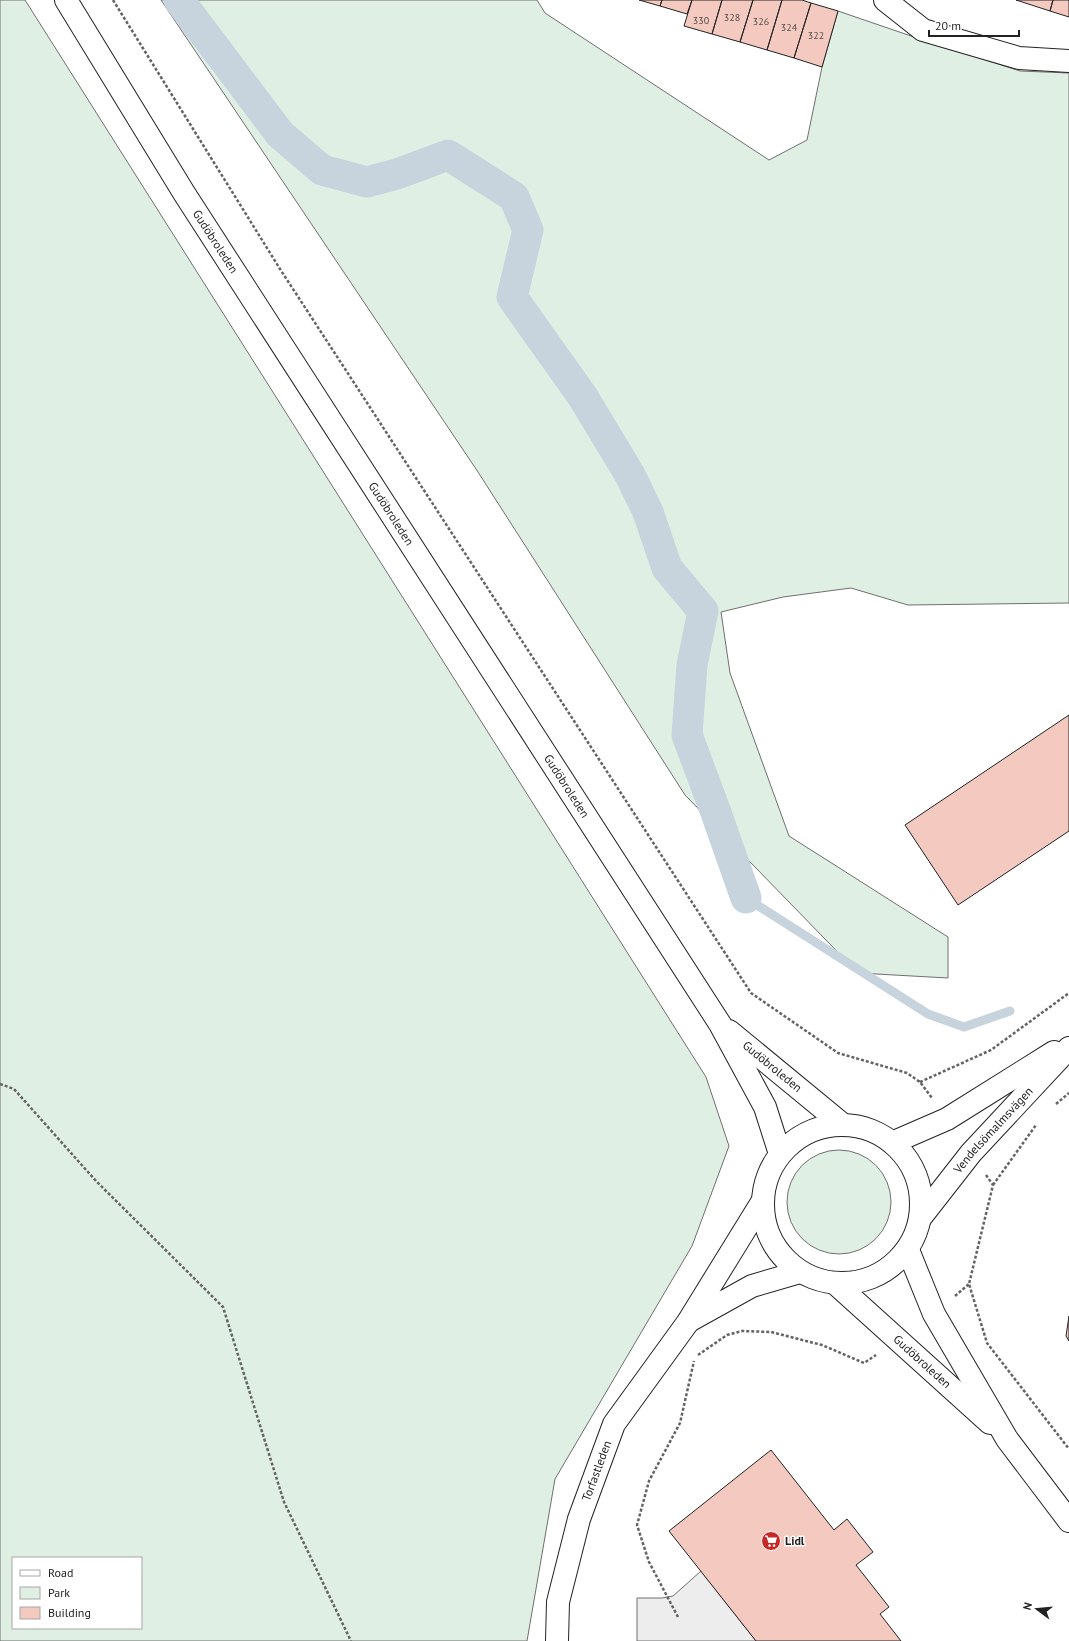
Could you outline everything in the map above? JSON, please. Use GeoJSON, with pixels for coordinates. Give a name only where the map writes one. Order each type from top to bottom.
{"type":"FeatureCollection","features":[{"type":"Feature","properties":{"kind":"main road","name":"Gudöbroleden"},"geometry":{"type":"LineString","coordinates":[[66,0],[184,193],[720,1024],[765,1107],[780,1154]]}},
{"type":"Feature","properties":{"kind":"main road"},"geometry":{"type":"LineString","coordinates":[[885,0],[923,30],[1019,58],[1069,61]]}},
{"type":"Feature","properties":{"kind":"main road","name":"Gudöbroleden"},"geometry":{"type":"LineString","coordinates":[[720,1024],[842,1124]]}},
{"type":"Feature","properties":{"kind":"main road","name":"Vendelsömalmsvägen"},"geometry":{"type":"LineString","coordinates":[[894,1142],[947,1119],[1069,1043]]}},
{"type":"Feature","properties":{"kind":"main road","name":"Vendelsömalmsvägen"},"geometry":{"type":"LineString","coordinates":[[921,1217],[971,1153],[1069,1048]]}},
{"type":"Feature","properties":{"kind":"main road"},"geometry":{"type":"LineString","coordinates":[[842,1124],[870,1129],[894,1142],[909,1160],[920,1186],[921,1217],[908,1250],[887,1270],[866,1281],[836,1284],[800,1272],[787,1262],[766,1228],[762,1202],[771,1166],[795,1137],[814,1129],[842,1124]]}},
{"type":"Feature","properties":{"kind":"main road","name":"Torfastleden"},"geometry":{"type":"LineString","coordinates":[[556,1641],[558,1602],[579,1519],[614,1424],[688,1322],[762,1202]]}},
{"type":"Feature","properties":{"kind":"main road","name":"Gudöbroleden"},"geometry":{"type":"LineString","coordinates":[[908,1250],[934,1314],[1007,1439],[1069,1521]]}},
{"type":"Feature","properties":{"kind":"main road","name":"Torfastleden"},"geometry":{"type":"LineString","coordinates":[[688,1322],[752,1286],[800,1272]]}},
{"type":"Feature","properties":{"kind":"main road","name":"Gudöbroleden"},"geometry":{"type":"LineString","coordinates":[[836,1284],[1007,1439]]}},
{"type":"Feature","properties":{"kind":"path"},"geometry":{"type":"LineString","coordinates":[[113,0],[280,269],[751,993],[838,1053],[907,1073],[920,1082],[947,1119]]}},
{"type":"Feature","properties":{"kind":"path"},"geometry":{"type":"LineString","coordinates":[[920,1082],[991,1050],[1069,993]]}},
{"type":"Feature","properties":{"kind":"path"},"geometry":{"type":"LineString","coordinates":[[0,1084],[14,1089],[96,1182],[223,1307],[284,1502],[351,1641]]}},
{"type":"Feature","properties":{"kind":"path"},"geometry":{"type":"LineString","coordinates":[[1051,1108],[1069,1093]]}},
{"type":"Feature","properties":{"kind":"path"},"geometry":{"type":"LineString","coordinates":[[1040,1119],[993,1185],[969,1284],[987,1343],[1069,1449]]}},
{"type":"Feature","properties":{"kind":"path"},"geometry":{"type":"LineString","coordinates":[[971,1153],[993,1185]]}},
{"type":"Feature","properties":{"kind":"path"},"geometry":{"type":"LineString","coordinates":[[934,1314],[969,1284]]}},
{"type":"Feature","properties":{"kind":"path"},"geometry":{"type":"LineString","coordinates":[[678,1617],[649,1562],[637,1525],[649,1481],[680,1423],[695,1358],[727,1335],[742,1332],[771,1332],[822,1344],[864,1363],[899,1340]]}},
{"type":"Feature","properties":{"kind":"green space"},"geometry":{"type":"Polygon","coordinates":[[[0,0],[25,0],[706,1077],[729,1146],[692,1246],[555,1479],[527,1641],[0,1641],[0,0]]]}},
{"type":"Feature","properties":{"kind":"green space"},"geometry":{"type":"Polygon","coordinates":[[[161,0],[537,0],[545,13],[769,160],[807,140],[822,67],[838,11],[1020,71],[1069,73],[1069,603],[908,605],[851,588],[783,597],[721,612],[730,673],[789,836],[948,937],[948,978],[858,973],[685,795],[478,472],[161,0]]]}},
{"type":"Feature","properties":{"kind":"green space"},"geometry":{"type":"Polygon","coordinates":[[[839,1150],[859,1154],[868,1158],[876,1165],[883,1173],[887,1182],[891,1202],[887,1222],[883,1231],[876,1239],[868,1246],[859,1250],[839,1254],[819,1250],[810,1246],[802,1239],[795,1231],[791,1222],[787,1202],[791,1182],[795,1173],[802,1165],[810,1158],[819,1154],[839,1150]]]}},
{"type":"Feature","properties":{"kind":"shaded area"},"geometry":{"type":"Polygon","coordinates":[[[701,1571],[756,1641],[637,1641],[637,1598],[662,1598],[673,1596],[701,1571]]]}},
{"type":"Feature","properties":{"kind":"building"},"geometry":{"type":"Polygon","coordinates":[[[639,0],[662,0],[660,6],[639,0]]]}},
{"type":"Feature","properties":{"kind":"building"},"geometry":{"type":"Polygon","coordinates":[[[662,0],[692,0],[687,14],[660,6],[662,0]]]}},
{"type":"Feature","properties":{"kind":"building"},"geometry":{"type":"Polygon","coordinates":[[[692,0],[722,0],[712,34],[684,26],[692,0]]]}},
{"type":"Feature","properties":{"kind":"building"},"geometry":{"type":"Polygon","coordinates":[[[722,0],[753,0],[740,42],[712,34],[722,0]]]}},
{"type":"Feature","properties":{"kind":"building"},"geometry":{"type":"Polygon","coordinates":[[[753,0],[782,0],[767,50],[740,42],[753,0]]]}},
{"type":"Feature","properties":{"kind":"building"},"geometry":{"type":"Polygon","coordinates":[[[782,0],[802,0],[811,3],[794,58],[767,50],[782,0]]]}},
{"type":"Feature","properties":{"kind":"building"},"geometry":{"type":"Polygon","coordinates":[[[1016,0],[1053,0],[1050,11],[1016,0]]]}},
{"type":"Feature","properties":{"kind":"building"},"geometry":{"type":"Polygon","coordinates":[[[1053,0],[1069,0],[1069,17],[1050,11],[1053,0]]]}},
{"type":"Feature","properties":{"kind":"building"},"geometry":{"type":"Polygon","coordinates":[[[811,3],[838,11],[822,67],[794,58],[811,3]]]}},
{"type":"Feature","properties":{"kind":"building"},"geometry":{"type":"Polygon","coordinates":[[[1069,715],[1069,831],[958,905],[905,825],[1069,715]]]}},
{"type":"Feature","properties":{"kind":"building"},"geometry":{"type":"Polygon","coordinates":[[[1069,1316],[1069,1341],[1066,1336],[1069,1316]]]}},
{"type":"Feature","properties":{"kind":"building","name":"Lidl"},"geometry":{"type":"Polygon","coordinates":[[[771,1450],[834,1530],[847,1519],[873,1552],[856,1565],[889,1607],[880,1614],[901,1641],[756,1641],[669,1531],[771,1450]]]}},
{"type":"Feature","properties":{"kind":"waterway"},"geometry":{"type":"LineString","coordinates":[[179,0],[280,134],[322,170],[367,182],[397,174],[448,155],[514,197],[528,230],[512,297],[583,397],[630,475],[648,512],[667,568],[703,611],[692,665],[687,735],[746,898]]}},
{"type":"Feature","properties":{"kind":"waterway"},"geometry":{"type":"LineString","coordinates":[[746,898],[928,1014],[964,1027],[1010,1011]]}},
{"type":"Feature","properties":{"kind":"place","name":"Lidl"},"geometry":{"type":"Point","coordinates":[771,1541]}}]}
